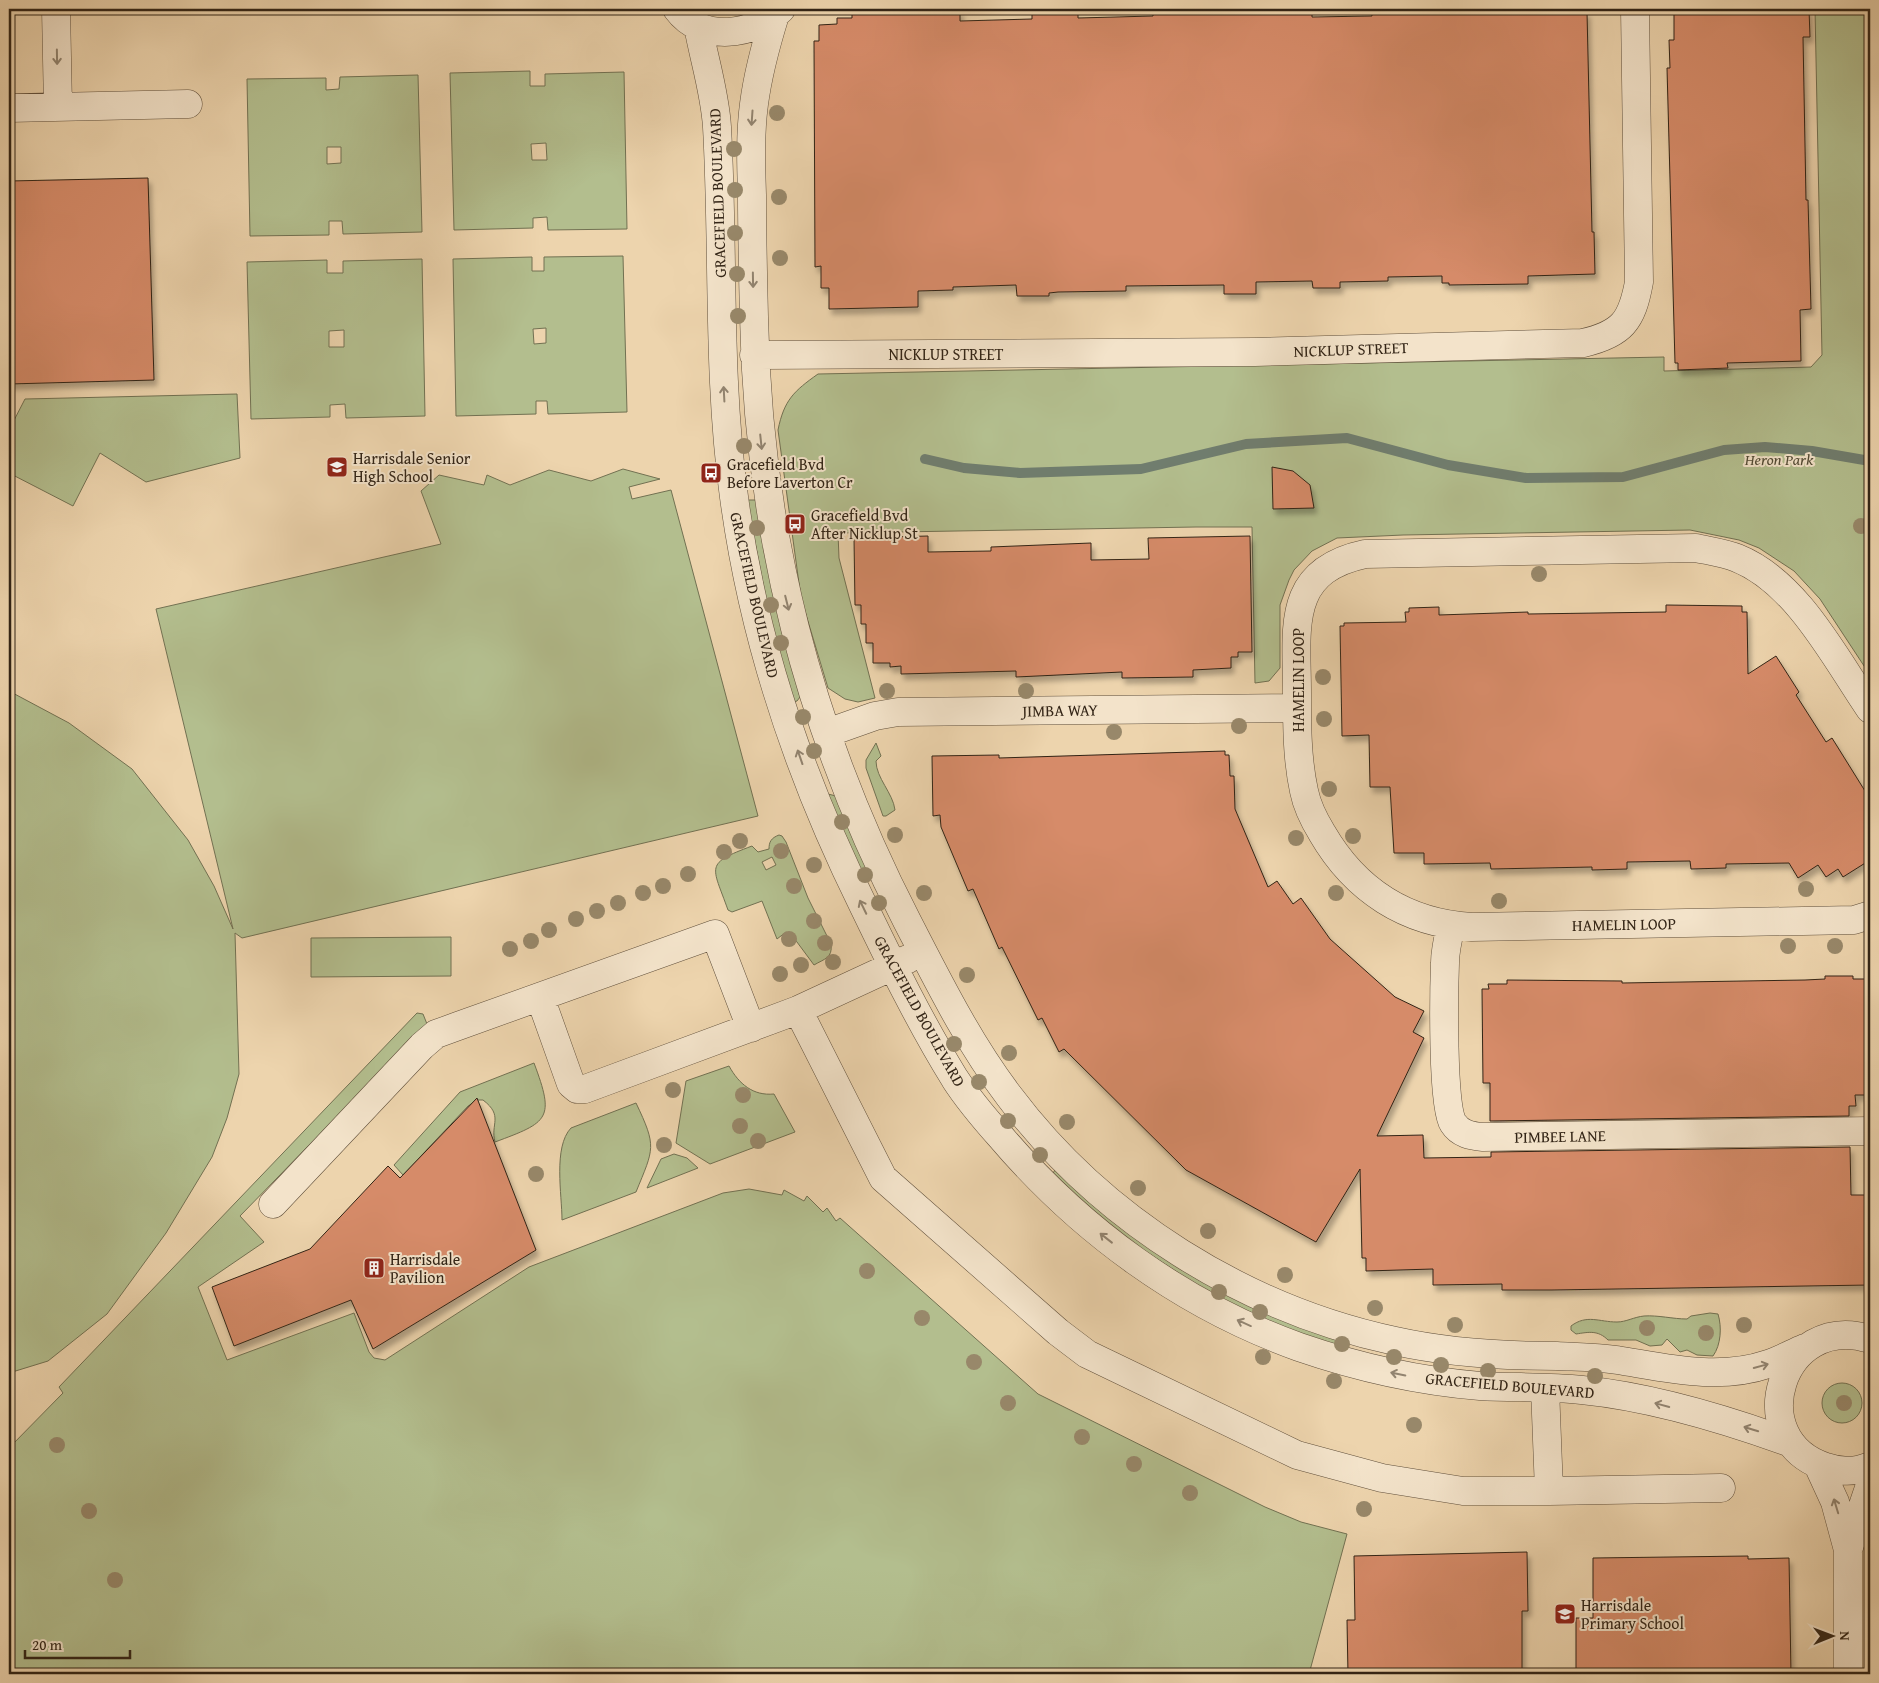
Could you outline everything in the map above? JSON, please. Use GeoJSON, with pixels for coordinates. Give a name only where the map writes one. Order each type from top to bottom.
{"type":"FeatureCollection","features":[{"type":"Feature","properties":{"kind":"street"},"geometry":{"type":"LineString","coordinates":[[56,9],[58,107]]}},
{"type":"Feature","properties":{"kind":"street"},"geometry":{"type":"LineString","coordinates":[[677,9],[698,26],[716,31],[735,32],[753,28],[778,12]]}},
{"type":"Feature","properties":{"kind":"street","name":"NICKLUP STREET"},"geometry":{"type":"LineString","coordinates":[[754,355],[1255,352],[1583,343],[1605,338],[1627,322],[1635,306],[1639,282],[1635,9]]}},
{"type":"Feature","properties":{"kind":"street","name":"GRACEFIELD BOULEVARD"},"geometry":{"type":"LineString","coordinates":[[778,12],[762,55],[751,131],[754,355],[761,447],[777,556],[804,668],[861,824],[923,951],[966,1032],[1020,1111],[1070,1164],[1117,1206],[1177,1250],[1206,1269],[1260,1295],[1351,1330],[1397,1342],[1480,1354],[1599,1358],[1665,1369],[1722,1372],[1766,1365],[1805,1348],[1820,1339],[1836,1335],[1853,1335],[1870,1339]]}},
{"type":"Feature","properties":{"kind":"street","name":"GRACEFIELD BOULEVARD"},"geometry":{"type":"LineString","coordinates":[[698,26],[716,124],[724,410],[734,494],[760,630],[772,673],[806,774],[830,837],[893,966],[956,1080],[1024,1164],[1065,1205],[1160,1278],[1197,1300],[1295,1345],[1353,1363],[1452,1384],[1583,1390],[1644,1400],[1791,1443]]}},
{"type":"Feature","properties":{"kind":"street"},"geometry":{"type":"LineString","coordinates":[[9,108],[188,104]]}},
{"type":"Feature","properties":{"kind":"street","name":"HAMELIN LOOP"},"geometry":{"type":"LineString","coordinates":[[1870,709],[1794,598],[1768,574],[1737,558],[1696,548],[1364,554],[1349,558],[1326,569],[1315,578],[1299,609],[1297,708],[1299,761],[1304,793],[1318,827],[1340,860],[1366,886],[1398,908],[1432,922],[1451,926],[1854,920],[1870,915]]}},
{"type":"Feature","properties":{"kind":"street","name":"JIMBA WAY"},"geometry":{"type":"LineString","coordinates":[[827,733],[875,716],[898,712],[1297,708]]}},
{"type":"Feature","properties":{"kind":"street","name":"PIMBEE LANE"},"geometry":{"type":"LineString","coordinates":[[1451,926],[1445,964],[1446,1097],[1450,1120],[1465,1134],[1483,1136],[1870,1131]]}},
{"type":"Feature","properties":{"kind":"street"},"geometry":{"type":"LineString","coordinates":[[273,1204],[422,1046],[436,1034],[715,934],[751,1028]]}},
{"type":"Feature","properties":{"kind":"street"},"geometry":{"type":"LineString","coordinates":[[540,997],[571,1084],[577,1089],[585,1090],[798,1010],[923,951]]}},
{"type":"Feature","properties":{"kind":"street"},"geometry":{"type":"LineString","coordinates":[[798,1010],[884,1178],[1058,1332],[1087,1354],[1297,1455],[1382,1478],[1463,1491],[1721,1488]]}},
{"type":"Feature","properties":{"kind":"street"},"geometry":{"type":"LineString","coordinates":[[1805,1348],[1790,1363],[1781,1382],[1778,1403],[1782,1424],[1791,1443],[1803,1456],[1818,1465],[1833,1470],[1848,1471],[1870,1466]]}},
{"type":"Feature","properties":{"kind":"street"},"geometry":{"type":"LineString","coordinates":[[1545,1388],[1549,1491]]}},
{"type":"Feature","properties":{"kind":"street"},"geometry":{"type":"LineString","coordinates":[[1818,1465],[1835,1502],[1848,1550],[1848,1674]]}},
{"type":"Feature","properties":{"kind":"street"},"geometry":{"type":"LineString","coordinates":[[1848,1550],[1870,1485]]}},
{"type":"Feature","properties":{"kind":"green space","name":"Heron Park"},"geometry":{"type":"Polygon","coordinates":[[[1815,9],[1870,9],[1870,675],[1820,599],[1794,571],[1759,548],[1739,540],[1690,530],[1403,535],[1337,538],[1312,551],[1294,570],[1280,605],[1280,668],[1269,681],[1255,683],[1252,527],[1196,527],[838,533],[839,558],[875,698],[858,702],[845,699],[828,688],[801,598],[778,430],[783,411],[791,397],[818,374],[1664,357],[1664,371],[1811,367],[1822,355],[1815,9]]]}},
{"type":"Feature","properties":{"kind":"green space"},"geometry":{"type":"Polygon","coordinates":[[[530,71],[530,86],[545,86],[545,74],[624,72],[627,229],[548,230],[547,217],[533,218],[533,228],[454,230],[450,73],[530,71]],[[546,143],[531,144],[532,160],[547,160],[546,143]]]}},
{"type":"Feature","properties":{"kind":"green space"},"geometry":{"type":"Polygon","coordinates":[[[418,75],[422,232],[343,234],[342,221],[329,221],[329,235],[250,236],[247,79],[326,78],[326,90],[339,89],[340,77],[418,75]],[[327,147],[327,164],[341,163],[341,147],[327,147]]]}},
{"type":"Feature","properties":{"kind":"green space"},"geometry":{"type":"Polygon","coordinates":[[[623,256],[627,412],[548,414],[547,401],[536,401],[536,414],[456,416],[453,259],[532,257],[532,271],[544,271],[544,257],[623,256]],[[546,328],[533,329],[534,344],[546,343],[546,328]]]}},
{"type":"Feature","properties":{"kind":"green space"},"geometry":{"type":"Polygon","coordinates":[[[422,259],[425,416],[346,418],[345,404],[330,405],[330,417],[251,419],[247,262],[327,260],[327,273],[343,273],[343,261],[422,259]],[[344,330],[329,331],[329,347],[344,347],[344,330]]]}},
{"type":"Feature","properties":{"kind":"green space"},"geometry":{"type":"Polygon","coordinates":[[[237,394],[240,458],[146,482],[100,453],[73,506],[9,473],[9,430],[25,399],[237,394]]]}},
{"type":"Feature","properties":{"kind":"green space"},"geometry":{"type":"Polygon","coordinates":[[[623,469],[660,479],[629,487],[632,499],[671,490],[758,816],[242,938],[235,933],[239,1074],[227,1118],[212,1157],[166,1233],[107,1314],[48,1361],[9,1373],[9,691],[69,723],[132,769],[188,840],[214,886],[233,929],[156,609],[441,544],[421,491],[439,475],[484,485],[487,475],[510,485],[549,470],[591,481],[623,469]]]}},
{"type":"Feature","properties":{"kind":"green space"},"geometry":{"type":"Polygon","coordinates":[[[747,500],[756,500],[780,618],[800,697],[797,701],[793,702],[767,606],[747,500]]]}},
{"type":"Feature","properties":{"kind":"green space"},"geometry":{"type":"Polygon","coordinates":[[[876,743],[881,756],[876,761],[877,767],[895,810],[886,816],[883,816],[866,768],[866,760],[876,743]]]}},
{"type":"Feature","properties":{"kind":"green space"},"geometry":{"type":"Polygon","coordinates":[[[828,794],[836,796],[868,867],[864,873],[859,873],[828,794]]]}},
{"type":"Feature","properties":{"kind":"green space"},"geometry":{"type":"Polygon","coordinates":[[[779,835],[786,842],[808,898],[831,944],[829,955],[814,965],[794,938],[786,932],[777,939],[762,901],[732,912],[728,910],[718,884],[716,868],[719,862],[752,846],[758,852],[769,849],[771,840],[779,835]],[[772,857],[762,862],[766,870],[776,865],[772,857]]]}},
{"type":"Feature","properties":{"kind":"green space"},"geometry":{"type":"Polygon","coordinates":[[[451,937],[451,976],[311,977],[311,938],[451,937]]]}},
{"type":"Feature","properties":{"kind":"green space"},"geometry":{"type":"Polygon","coordinates":[[[417,1013],[423,1014],[427,1024],[240,1216],[264,1242],[198,1287],[227,1360],[354,1313],[369,1352],[374,1358],[385,1360],[529,1267],[723,1193],[749,1189],[782,1195],[784,1190],[804,1201],[807,1196],[823,1212],[827,1208],[836,1221],[840,1218],[1038,1394],[1265,1507],[1301,1522],[1347,1534],[1309,1674],[9,1674],[9,1448],[63,1393],[59,1387],[417,1013]]]}},
{"type":"Feature","properties":{"kind":"green space"},"geometry":{"type":"Polygon","coordinates":[[[534,1063],[541,1082],[545,1107],[543,1116],[537,1123],[495,1142],[495,1116],[493,1111],[483,1100],[477,1100],[468,1106],[403,1175],[394,1165],[460,1092],[534,1063]]]}},
{"type":"Feature","properties":{"kind":"green space"},"geometry":{"type":"Polygon","coordinates":[[[729,1066],[747,1088],[760,1093],[774,1094],[795,1132],[710,1164],[676,1143],[686,1081],[729,1066]]]}},
{"type":"Feature","properties":{"kind":"green space"},"geometry":{"type":"Polygon","coordinates":[[[636,1103],[647,1129],[651,1148],[647,1166],[636,1192],[562,1220],[560,1159],[565,1136],[571,1128],[636,1103]]]}},
{"type":"Feature","properties":{"kind":"green space"},"geometry":{"type":"Polygon","coordinates":[[[674,1154],[687,1158],[698,1168],[647,1188],[661,1159],[674,1154]]]}},
{"type":"Feature","properties":{"kind":"green space"},"geometry":{"type":"Polygon","coordinates":[[[1055,1170],[1058,1170],[1338,1337],[1336,1346],[1263,1320],[1201,1288],[1106,1225],[1053,1173],[1055,1170]]]}},
{"type":"Feature","properties":{"kind":"green space"},"geometry":{"type":"Polygon","coordinates":[[[1710,1313],[1718,1314],[1720,1325],[1719,1341],[1713,1356],[1697,1355],[1687,1350],[1680,1352],[1667,1339],[1662,1345],[1650,1346],[1636,1340],[1608,1340],[1597,1333],[1576,1334],[1571,1330],[1571,1326],[1577,1322],[1588,1319],[1617,1322],[1649,1316],[1687,1319],[1691,1316],[1710,1313]]]}},
{"type":"Feature","properties":{"kind":"green space"},"geometry":{"type":"Polygon","coordinates":[[[1842,1383],[1856,1389],[1862,1403],[1856,1417],[1842,1423],[1828,1417],[1822,1403],[1828,1389],[1842,1383]]]}},
{"type":"Feature","properties":{"kind":"building"},"geometry":{"type":"Polygon","coordinates":[[[913,9],[913,11],[960,10],[960,21],[1032,19],[1032,13],[1067,12],[1067,14],[1078,14],[1078,18],[1153,16],[1153,9],[1185,9],[1185,11],[1243,10],[1243,14],[1312,14],[1312,17],[1372,16],[1371,9],[1574,9],[1574,12],[1587,12],[1592,232],[1594,232],[1595,274],[1528,276],[1528,284],[1449,285],[1449,283],[1442,283],[1442,276],[1388,277],[1388,281],[1340,282],[1340,288],[1313,288],[1312,281],[1256,282],[1256,294],[1224,294],[1224,285],[1126,286],[1126,291],[1058,292],[1049,293],[1049,296],[1017,296],[1016,285],[953,287],[953,290],[918,291],[918,307],[829,309],[829,288],[821,288],[821,266],[815,267],[814,41],[819,41],[819,25],[837,24],[837,18],[852,18],[852,10],[913,9]]]}},
{"type":"Feature","properties":{"kind":"building"},"geometry":{"type":"Polygon","coordinates":[[[1674,9],[1809,9],[1810,37],[1803,37],[1806,200],[1808,200],[1811,309],[1800,310],[1801,361],[1727,363],[1728,368],[1678,370],[1678,363],[1675,363],[1667,68],[1670,68],[1669,40],[1674,40],[1674,9]]]}},
{"type":"Feature","properties":{"kind":"building"},"geometry":{"type":"Polygon","coordinates":[[[148,178],[154,380],[9,384],[9,181],[148,178]]]}},
{"type":"Feature","properties":{"kind":"building"},"geometry":{"type":"Polygon","coordinates":[[[1272,467],[1293,471],[1310,485],[1314,508],[1273,509],[1272,467]]]}},
{"type":"Feature","properties":{"kind":"building"},"geometry":{"type":"Polygon","coordinates":[[[928,536],[928,552],[991,551],[991,547],[1091,543],[1091,560],[1149,559],[1148,538],[1250,536],[1252,652],[1238,652],[1238,657],[1231,657],[1231,668],[1193,670],[1193,677],[1122,678],[1122,672],[1016,677],[1016,671],[901,674],[901,666],[890,667],[890,663],[873,663],[873,643],[866,643],[866,624],[861,624],[861,605],[855,605],[854,538],[928,536]]]}},
{"type":"Feature","properties":{"kind":"building"},"geometry":{"type":"Polygon","coordinates":[[[1666,605],[1742,606],[1742,612],[1747,612],[1748,674],[1776,656],[1799,692],[1796,695],[1826,742],[1832,738],[1870,799],[1870,860],[1843,877],[1838,869],[1826,877],[1818,865],[1798,878],[1789,863],[1726,864],[1726,868],[1691,869],[1690,861],[1627,862],[1627,869],[1592,870],[1592,867],[1491,869],[1490,863],[1424,864],[1424,853],[1394,853],[1390,787],[1370,787],[1369,735],[1342,736],[1340,626],[1344,626],[1344,623],[1406,622],[1405,612],[1409,612],[1409,608],[1439,607],[1439,615],[1528,612],[1528,614],[1666,612],[1666,605]]]}},
{"type":"Feature","properties":{"kind":"building"},"geometry":{"type":"Polygon","coordinates":[[[1225,751],[1225,755],[1229,755],[1230,776],[1234,776],[1235,809],[1268,887],[1277,881],[1293,904],[1301,898],[1330,939],[1395,997],[1424,1011],[1413,1032],[1424,1038],[1377,1136],[1423,1135],[1424,1158],[1491,1157],[1491,1152],[1850,1147],[1851,1195],[1870,1195],[1870,1285],[1502,1290],[1502,1284],[1433,1285],[1433,1269],[1366,1271],[1366,1258],[1362,1258],[1360,1169],[1316,1242],[1186,1170],[1064,1049],[1059,1052],[1042,1018],[1038,1020],[1002,947],[999,949],[973,889],[968,891],[941,827],[940,815],[933,816],[932,756],[999,755],[999,758],[1225,751]]]}},
{"type":"Feature","properties":{"kind":"building"},"geometry":{"type":"Polygon","coordinates":[[[1825,976],[1853,976],[1853,979],[1870,979],[1870,1095],[1855,1095],[1856,1106],[1849,1106],[1849,1116],[1490,1121],[1490,1083],[1483,1083],[1482,989],[1489,989],[1488,984],[1507,984],[1507,980],[1622,981],[1622,983],[1805,980],[1825,979],[1825,976]]]}},
{"type":"Feature","properties":{"kind":"building","name":"Harrisdale Pavilion"},"geometry":{"type":"Polygon","coordinates":[[[477,1098],[536,1250],[373,1349],[351,1300],[234,1346],[212,1287],[310,1249],[388,1166],[400,1178],[477,1098]]]}},
{"type":"Feature","properties":{"kind":"building"},"geometry":{"type":"Polygon","coordinates":[[[1527,1552],[1528,1611],[1522,1611],[1522,1674],[1348,1674],[1347,1620],[1355,1620],[1354,1556],[1527,1552]]]}},
{"type":"Feature","properties":{"kind":"building"},"geometry":{"type":"Polygon","coordinates":[[[1748,1556],[1748,1559],[1789,1558],[1791,1674],[1576,1674],[1576,1618],[1593,1618],[1593,1558],[1748,1556]]]}},
{"type":"Feature","properties":{"kind":"waterway"},"geometry":{"type":"LineString","coordinates":[[925,459],[964,468],[1020,473],[1141,469],[1246,444],[1347,438],[1448,465],[1526,478],[1623,477],[1724,450],[1765,447],[1812,451],[1870,461]]}},
{"type":"Feature","properties":{"kind":"place","name":"Harrisdale Senior High School"},"geometry":{"type":"Point","coordinates":[337,467]}},
{"type":"Feature","properties":{"kind":"place","name":"Gracefield Bvd Before Laverton Cr"},"geometry":{"type":"Point","coordinates":[711,473]}},
{"type":"Feature","properties":{"kind":"place","name":"Gracefield Bvd After Nicklup St"},"geometry":{"type":"Point","coordinates":[795,524]}},
{"type":"Feature","properties":{"kind":"place","name":"Harrisdale Pavilion"},"geometry":{"type":"Point","coordinates":[374,1268]}},
{"type":"Feature","properties":{"kind":"place","name":"Harrisdale Primary School"},"geometry":{"type":"Point","coordinates":[1565,1614]}}]}
